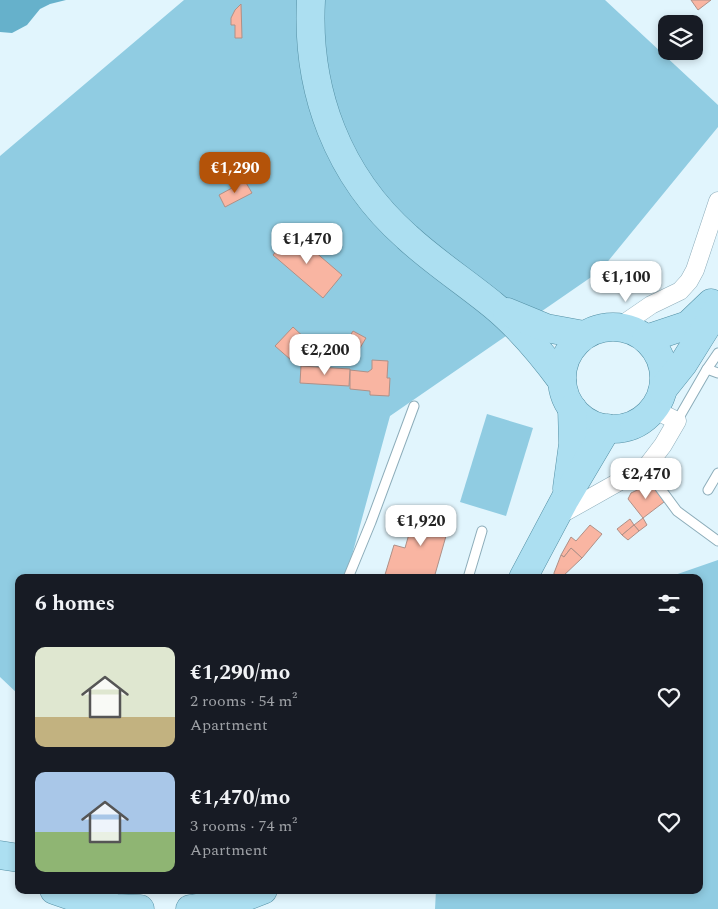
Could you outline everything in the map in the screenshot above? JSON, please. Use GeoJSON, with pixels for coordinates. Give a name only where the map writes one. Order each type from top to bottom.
{"type":"FeatureCollection","features":[{"type":"Feature","properties":{"kind":"main road"},"geometry":{"type":"LineString","coordinates":[[311,0],[312,48],[316,81],[326,119],[340,151],[357,181],[380,211],[406,237],[495,307],[543,354],[562,381]]}},
{"type":"Feature","properties":{"kind":"main road"},"geometry":{"type":"LineString","coordinates":[[636,334],[688,325],[718,297]]}},
{"type":"Feature","properties":{"kind":"main road"},"geometry":{"type":"LineString","coordinates":[[495,307],[546,328],[584,336]]}},
{"type":"Feature","properties":{"kind":"main road"},"geometry":{"type":"LineString","coordinates":[[664,406],[662,361],[656,349],[636,334],[607,327],[595,330],[584,336],[572,348],[564,363],[562,381],[565,395],[572,408],[582,418],[594,425],[607,428],[624,428],[640,421],[664,406],[684,364],[718,308]]}},
{"type":"Feature","properties":{"kind":"main road"},"geometry":{"type":"LineString","coordinates":[[560,509],[573,444],[572,408]]}},
{"type":"Feature","properties":{"kind":"main road"},"geometry":{"type":"LineString","coordinates":[[526,574],[560,509],[607,428]]}},
{"type":"Feature","properties":{"kind":"main road"},"geometry":{"type":"LineString","coordinates":[[0,855],[15,857]]}},
{"type":"Feature","properties":{"kind":"main road"},"geometry":{"type":"LineString","coordinates":[[48,894],[49,909]]}},
{"type":"Feature","properties":{"kind":"main road"},"geometry":{"type":"LineString","coordinates":[[65,894],[122,909]]}},
{"type":"Feature","properties":{"kind":"main road"},"geometry":{"type":"LineString","coordinates":[[190,909],[230,906],[255,894]]}},
{"type":"Feature","properties":{"kind":"street"},"geometry":{"type":"LineString","coordinates":[[636,334],[651,306],[680,291],[689,281],[695,270],[718,201]]}},
{"type":"Feature","properties":{"kind":"street"},"geometry":{"type":"LineString","coordinates":[[636,334],[651,306]]}},
{"type":"Feature","properties":{"kind":"street"},"geometry":{"type":"LineString","coordinates":[[560,509],[647,466],[663,445],[664,406]]}},
{"type":"Feature","properties":{"kind":"lane"},"geometry":{"type":"LineString","coordinates":[[664,406],[707,369],[718,353]]}},
{"type":"Feature","properties":{"kind":"lane"},"geometry":{"type":"LineString","coordinates":[[707,369],[718,373]]}},
{"type":"Feature","properties":{"kind":"lane"},"geometry":{"type":"LineString","coordinates":[[350,574],[414,406]]}},
{"type":"Feature","properties":{"kind":"lane"},"geometry":{"type":"LineString","coordinates":[[647,466],[677,511],[718,541]]}},
{"type":"Feature","properties":{"kind":"lane"},"geometry":{"type":"LineString","coordinates":[[708,490],[718,473]]}},
{"type":"Feature","properties":{"kind":"lane"},"geometry":{"type":"LineString","coordinates":[[469,574],[482,531]]}},
{"type":"Feature","properties":{"kind":"shaded area"},"geometry":{"type":"Polygon","coordinates":[[[0,0],[66,0],[40,9],[27,25],[12,33],[0,32],[0,0]]]}},
{"type":"Feature","properties":{"kind":"shaded area"},"geometry":{"type":"Polygon","coordinates":[[[184,0],[605,0],[658,49],[658,60],[670,60],[718,105],[718,127],[600,271],[390,416],[347,574],[15,574],[15,691],[0,677],[0,156],[184,0]]]}},
{"type":"Feature","properties":{"kind":"shaded area"},"geometry":{"type":"Polygon","coordinates":[[[487,414],[533,428],[506,516],[460,502],[487,414]]]}},
{"type":"Feature","properties":{"kind":"shaded area"},"geometry":{"type":"Polygon","coordinates":[[[718,560],[718,909],[435,909],[436,894],[703,894],[703,574],[678,574],[718,560]]]}},
{"type":"Feature","properties":{"kind":"building"},"geometry":{"type":"Polygon","coordinates":[[[691,0],[711,0],[698,10],[691,0]]]}},
{"type":"Feature","properties":{"kind":"building"},"geometry":{"type":"Polygon","coordinates":[[[241,4],[242,38],[235,38],[235,25],[231,25],[231,18],[241,4]]]}},
{"type":"Feature","properties":{"kind":"building"},"geometry":{"type":"Polygon","coordinates":[[[245,181],[252,193],[225,207],[219,195],[245,181]]]}},
{"type":"Feature","properties":{"kind":"building"},"geometry":{"type":"Polygon","coordinates":[[[292,232],[342,275],[323,298],[273,255],[292,232]]]}},
{"type":"Feature","properties":{"kind":"building"},"geometry":{"type":"Polygon","coordinates":[[[293,327],[309,342],[291,360],[275,346],[293,327]]]}},
{"type":"Feature","properties":{"kind":"building"},"geometry":{"type":"Polygon","coordinates":[[[353,331],[366,338],[357,353],[344,345],[353,331]]]}},
{"type":"Feature","properties":{"kind":"building"},"geometry":{"type":"Polygon","coordinates":[[[372,360],[388,361],[387,378],[390,378],[389,396],[370,395],[370,391],[350,389],[350,370],[368,372],[372,369],[372,360]]]}},
{"type":"Feature","properties":{"kind":"building"},"geometry":{"type":"Polygon","coordinates":[[[301,366],[350,369],[349,386],[300,383],[301,366]]]}},
{"type":"Feature","properties":{"kind":"building"},"geometry":{"type":"Polygon","coordinates":[[[652,483],[664,502],[643,518],[628,499],[631,493],[652,483]]]}},
{"type":"Feature","properties":{"kind":"building"},"geometry":{"type":"Polygon","coordinates":[[[417,506],[452,515],[435,574],[385,574],[394,545],[405,548],[417,506]]]}},
{"type":"Feature","properties":{"kind":"building"},"geometry":{"type":"Polygon","coordinates":[[[643,518],[647,525],[639,531],[634,525],[643,518]]]}},
{"type":"Feature","properties":{"kind":"building"},"geometry":{"type":"Polygon","coordinates":[[[630,519],[634,525],[622,535],[617,529],[630,519]]]}},
{"type":"Feature","properties":{"kind":"building"},"geometry":{"type":"Polygon","coordinates":[[[590,525],[602,534],[582,558],[571,548],[564,557],[561,555],[571,537],[576,541],[590,525]]]}},
{"type":"Feature","properties":{"kind":"building"},"geometry":{"type":"Polygon","coordinates":[[[634,525],[639,531],[628,540],[622,535],[634,525]]]}},
{"type":"Feature","properties":{"kind":"building"},"geometry":{"type":"Polygon","coordinates":[[[571,548],[582,558],[565,574],[554,574],[561,555],[564,557],[571,548]]]}}]}
